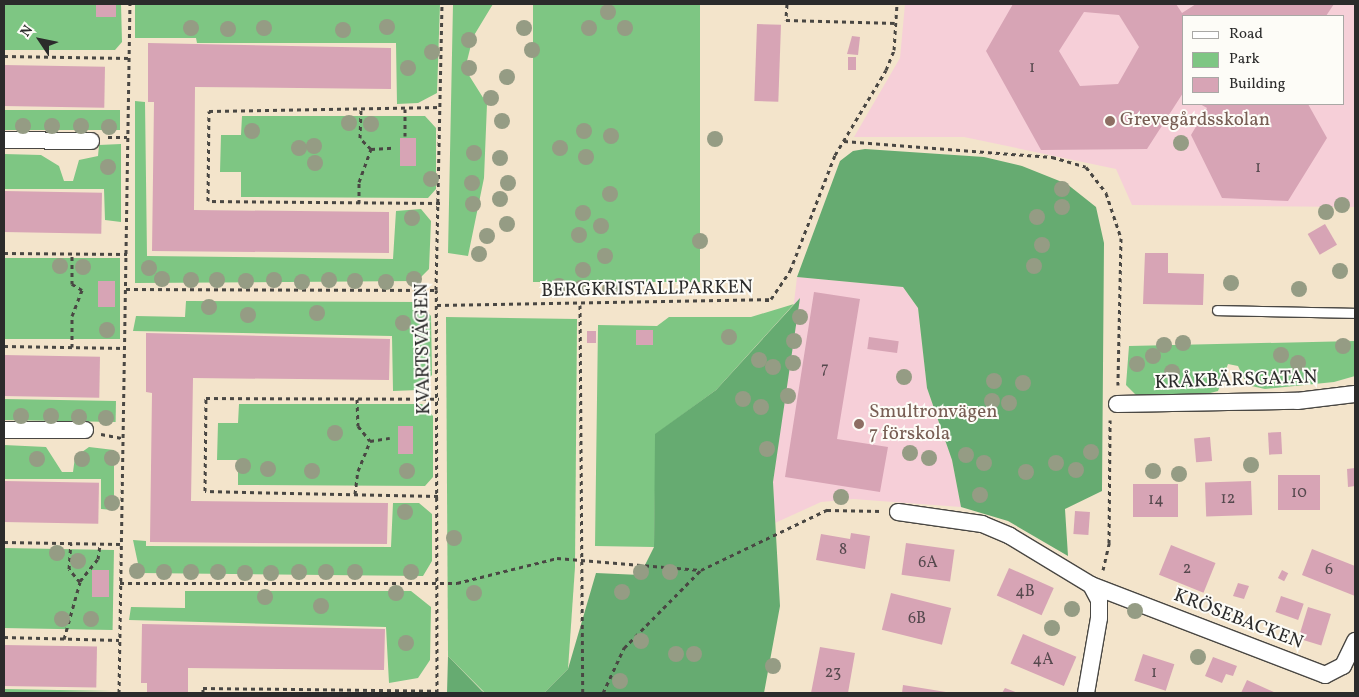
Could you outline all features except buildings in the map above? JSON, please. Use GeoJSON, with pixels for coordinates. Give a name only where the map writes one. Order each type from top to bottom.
{"type":"FeatureCollection","features":[{"type":"Feature","properties":{"kind":"street"},"geometry":{"type":"LineString","coordinates":[[4,140],[91,141]]}},
{"type":"Feature","properties":{"kind":"street","name":"KRÅKBÄRSGATAN"},"geometry":{"type":"LineString","coordinates":[[1117,404],[1297,401],[1355,394]]}},
{"type":"Feature","properties":{"kind":"street"},"geometry":{"type":"LineString","coordinates":[[4,430],[85,430]]}},
{"type":"Feature","properties":{"kind":"street","name":"KRÖSEBACKEN"},"geometry":{"type":"LineString","coordinates":[[898,512],[982,524],[1010,536],[1091,585],[1325,675],[1343,666],[1355,641]]}},
{"type":"Feature","properties":{"kind":"street"},"geometry":{"type":"LineString","coordinates":[[1086,693],[1099,618],[1099,600],[1091,585]]}},
{"type":"Feature","properties":{"kind":"lane"},"geometry":{"type":"LineString","coordinates":[[1217,310],[1355,314]]}},
{"type":"Feature","properties":{"kind":"path"},"geometry":{"type":"LineString","coordinates":[[119,693],[130,4]]}},
{"type":"Feature","properties":{"kind":"path","name":"KVARTSVÄGEN"},"geometry":{"type":"LineString","coordinates":[[437,692],[439,399],[436,290],[440,203],[442,4]]}},
{"type":"Feature","properties":{"kind":"path"},"geometry":{"type":"LineString","coordinates":[[787,4],[786,20],[896,23]]}},
{"type":"Feature","properties":{"kind":"path","name":"BERGKRISTALLPARKEN"},"geometry":{"type":"LineString","coordinates":[[437,305],[580,305],[771,300],[787,278],[844,140],[886,70],[896,23],[897,4]]}},
{"type":"Feature","properties":{"kind":"path"},"geometry":{"type":"LineString","coordinates":[[4,56],[129,58]]}},
{"type":"Feature","properties":{"kind":"path"},"geometry":{"type":"LineString","coordinates":[[440,203],[208,201],[209,111],[441,107]]}},
{"type":"Feature","properties":{"kind":"path"},"geometry":{"type":"LineString","coordinates":[[361,109],[360,138],[371,149],[393,148]]}},
{"type":"Feature","properties":{"kind":"path"},"geometry":{"type":"LineString","coordinates":[[404,109],[405,136]]}},
{"type":"Feature","properties":{"kind":"path"},"geometry":{"type":"LineString","coordinates":[[844,140],[1052,157],[1086,167],[1096,177],[1121,238],[1117,404],[1108,424],[1109,543],[1101,576],[1091,585]]}},
{"type":"Feature","properties":{"kind":"path"},"geometry":{"type":"LineString","coordinates":[[359,203],[359,182],[371,149]]}},
{"type":"Feature","properties":{"kind":"path"},"geometry":{"type":"LineString","coordinates":[[4,253],[127,254]]}},
{"type":"Feature","properties":{"kind":"path"},"geometry":{"type":"LineString","coordinates":[[72,254],[72,284],[82,290],[72,316],[72,347]]}},
{"type":"Feature","properties":{"kind":"path"},"geometry":{"type":"LineString","coordinates":[[126,289],[436,290]]}},
{"type":"Feature","properties":{"kind":"path"},"geometry":{"type":"LineString","coordinates":[[580,305],[583,693]]}},
{"type":"Feature","properties":{"kind":"path"},"geometry":{"type":"LineString","coordinates":[[4,346],[125,348]]}},
{"type":"Feature","properties":{"kind":"path"},"geometry":{"type":"LineString","coordinates":[[438,496],[205,491],[206,398],[439,399]]}},
{"type":"Feature","properties":{"kind":"path"},"geometry":{"type":"LineString","coordinates":[[358,399],[358,426],[370,441]]}},
{"type":"Feature","properties":{"kind":"path"},"geometry":{"type":"LineString","coordinates":[[370,441],[390,438]]}},
{"type":"Feature","properties":{"kind":"path"},"geometry":{"type":"LineString","coordinates":[[355,494],[358,471],[370,441]]}},
{"type":"Feature","properties":{"kind":"path"},"geometry":{"type":"LineString","coordinates":[[604,693],[624,648],[701,570],[827,510],[898,512]]}},
{"type":"Feature","properties":{"kind":"path"},"geometry":{"type":"LineString","coordinates":[[4,542],[120,544]]}},
{"type":"Feature","properties":{"kind":"path"},"geometry":{"type":"LineString","coordinates":[[71,543],[69,569],[80,582]]}},
{"type":"Feature","properties":{"kind":"path"},"geometry":{"type":"LineString","coordinates":[[64,638],[80,582],[98,559],[100,544]]}},
{"type":"Feature","properties":{"kind":"path"},"geometry":{"type":"LineString","coordinates":[[120,583],[457,583],[557,558],[583,558],[701,570]]}},
{"type":"Feature","properties":{"kind":"path"},"geometry":{"type":"LineString","coordinates":[[4,637],[119,640]]}},
{"type":"Feature","properties":{"kind":"path"},"geometry":{"type":"LineString","coordinates":[[203,693],[203,688],[437,692]]}},
{"type":"Feature","properties":{"kind":"shaded area","name":"Grevegårdsskolan"},"geometry":{"type":"Polygon","coordinates":[[[905,4],[1355,4],[1355,207],[1132,205],[1116,169],[964,137],[854,137],[900,58],[905,4]]]}},
{"type":"Feature","properties":{"kind":"shaded area","name":"Smultronvägen 7 förskola"},"geometry":{"type":"Polygon","coordinates":[[[797,277],[903,287],[918,308],[927,388],[952,460],[961,507],[853,499],[821,502],[775,523],[773,482],[797,277]]]}},
{"type":"Feature","properties":{"kind":"green space"},"geometry":{"type":"Polygon","coordinates":[[[4,4],[121,4],[122,42],[115,50],[4,50],[4,4]]]}},
{"type":"Feature","properties":{"kind":"green space"},"geometry":{"type":"Polygon","coordinates":[[[135,4],[440,4],[437,93],[418,103],[397,104],[396,43],[197,43],[196,38],[135,38],[135,4]]]}},
{"type":"Feature","properties":{"kind":"green space"},"geometry":{"type":"Polygon","coordinates":[[[453,4],[493,4],[473,37],[465,69],[487,104],[484,178],[468,256],[448,253],[453,4]]]}},
{"type":"Feature","properties":{"kind":"green space"},"geometry":{"type":"Polygon","coordinates":[[[533,4],[700,4],[700,282],[533,282],[533,4]]]}},
{"type":"Feature","properties":{"kind":"green space"},"geometry":{"type":"Polygon","coordinates":[[[135,101],[145,102],[147,256],[393,259],[396,211],[421,209],[431,221],[429,269],[417,281],[135,283],[135,101]]]}},
{"type":"Feature","properties":{"kind":"green space"},"geometry":{"type":"Polygon","coordinates":[[[4,110],[120,110],[120,130],[4,130],[4,110]]]}},
{"type":"Feature","properties":{"kind":"green space"},"geometry":{"type":"Polygon","coordinates":[[[242,116],[425,116],[436,128],[436,189],[428,198],[241,197],[241,172],[220,172],[221,135],[241,135],[242,116]]]}},
{"type":"Feature","properties":{"kind":"green space"},"geometry":{"type":"Polygon","coordinates":[[[121,144],[121,222],[105,220],[104,189],[4,189],[4,154],[41,155],[59,166],[64,181],[73,181],[79,160],[98,156],[99,145],[121,144]]]}},
{"type":"Feature","properties":{"kind":"green space"},"geometry":{"type":"Polygon","coordinates":[[[865,149],[984,157],[1022,166],[1067,184],[1096,207],[1104,243],[1102,491],[1065,509],[1068,556],[1008,521],[961,507],[952,460],[927,388],[918,308],[903,287],[797,277],[840,161],[853,151],[865,149]]]}},
{"type":"Feature","properties":{"kind":"green space"},"geometry":{"type":"Polygon","coordinates":[[[4,258],[120,258],[120,339],[4,339],[4,258]]]}},
{"type":"Feature","properties":{"kind":"green space"},"geometry":{"type":"Polygon","coordinates":[[[800,298],[773,482],[780,606],[764,693],[544,693],[568,669],[596,573],[640,575],[654,547],[655,434],[716,390],[800,298]]]}},
{"type":"Feature","properties":{"kind":"green space"},"geometry":{"type":"Polygon","coordinates":[[[186,301],[418,302],[431,316],[432,375],[418,390],[393,391],[392,336],[133,331],[136,316],[185,317],[186,301]]]}},
{"type":"Feature","properties":{"kind":"green space"},"geometry":{"type":"Polygon","coordinates":[[[794,304],[716,390],[656,434],[654,547],[595,546],[598,325],[657,326],[669,317],[751,317],[794,304]]]}},
{"type":"Feature","properties":{"kind":"green space"},"geometry":{"type":"Polygon","coordinates":[[[446,317],[577,319],[575,567],[568,669],[544,693],[485,693],[448,656],[446,317]]]}},
{"type":"Feature","properties":{"kind":"green space"},"geometry":{"type":"Polygon","coordinates":[[[1355,341],[1355,376],[1334,382],[1265,389],[1247,385],[1238,366],[1228,364],[1218,391],[1187,399],[1137,396],[1126,385],[1129,346],[1355,341]]]}},
{"type":"Feature","properties":{"kind":"green space"},"geometry":{"type":"Polygon","coordinates":[[[4,399],[116,401],[116,422],[4,420],[4,399]]]}},
{"type":"Feature","properties":{"kind":"green space"},"geometry":{"type":"Polygon","coordinates":[[[239,404],[422,404],[433,416],[433,477],[425,486],[238,485],[238,460],[217,460],[218,423],[238,423],[239,404]]]}},
{"type":"Feature","properties":{"kind":"green space"},"geometry":{"type":"Polygon","coordinates":[[[4,445],[46,447],[62,472],[73,472],[75,457],[89,447],[114,450],[114,510],[101,509],[101,479],[4,479],[4,445]]]}},
{"type":"Feature","properties":{"kind":"green space"},"geometry":{"type":"Polygon","coordinates":[[[393,503],[419,503],[432,514],[432,561],[423,576],[140,573],[133,540],[146,541],[146,546],[391,547],[393,503]]]}},
{"type":"Feature","properties":{"kind":"green space"},"geometry":{"type":"Polygon","coordinates":[[[4,548],[114,550],[113,630],[4,628],[4,548]]]}},
{"type":"Feature","properties":{"kind":"green space"},"geometry":{"type":"Polygon","coordinates":[[[185,591],[411,591],[431,607],[430,660],[418,678],[389,683],[386,627],[129,620],[131,607],[185,608],[185,591]]]}},
{"type":"Feature","properties":{"kind":"green space"},"geometry":{"type":"Polygon","coordinates":[[[448,656],[482,691],[485,693],[447,693],[448,656]]]}},
{"type":"Feature","properties":{"kind":"green space"},"geometry":{"type":"Polygon","coordinates":[[[4,689],[112,691],[113,691],[4,693],[4,689]]]}},
{"type":"Feature","properties":{"kind":"place","name":"Grevegårdsskolan"},"geometry":{"type":"Point","coordinates":[1110,121]}},
{"type":"Feature","properties":{"kind":"place","name":"Smultronvägen 7 förskola"},"geometry":{"type":"Point","coordinates":[859,424]}}]}
